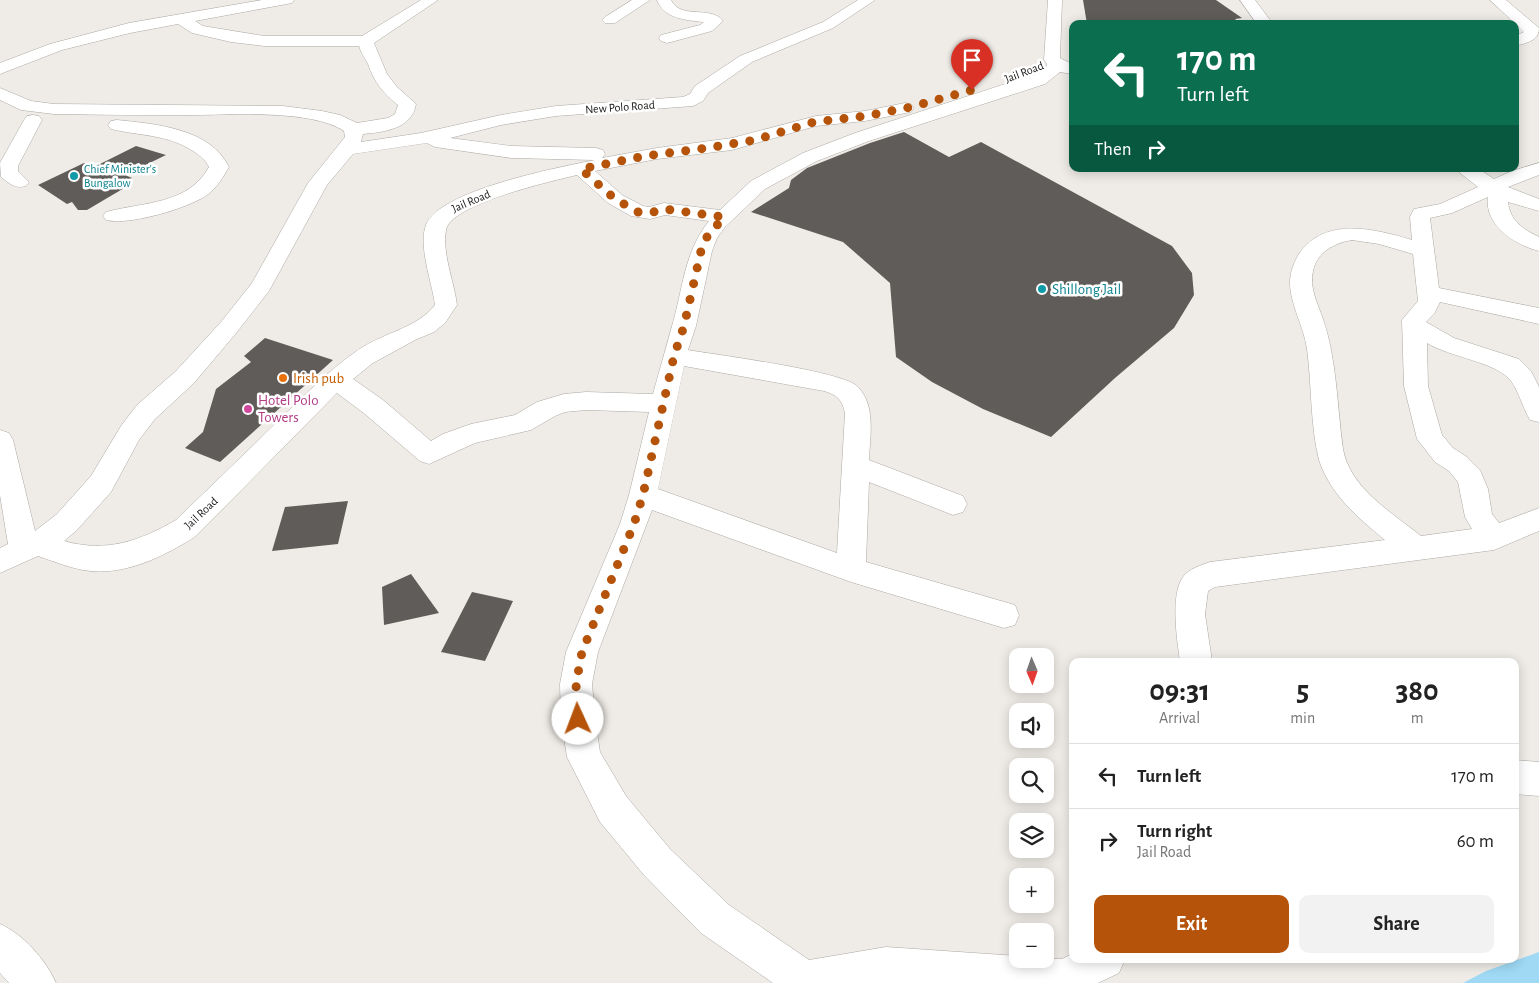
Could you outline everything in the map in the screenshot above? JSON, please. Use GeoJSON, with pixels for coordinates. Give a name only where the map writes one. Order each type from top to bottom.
{"type":"FeatureCollection","features":[{"type":"Feature","properties":{"kind":"street"},"geometry":{"type":"LineString","coordinates":[[0,69],[56,47],[90,37],[129,28],[288,0]]}},
{"type":"Feature","properties":{"kind":"street"},"geometry":{"type":"LineString","coordinates":[[181,19],[198,30],[264,41],[366,41],[431,0]]}},
{"type":"Feature","properties":{"kind":"street"},"geometry":{"type":"LineString","coordinates":[[610,20],[643,0]]}},
{"type":"Feature","properties":{"kind":"street"},"geometry":{"type":"LineString","coordinates":[[664,0],[666,6],[675,12],[711,18],[715,21],[706,28],[667,38]]}},
{"type":"Feature","properties":{"kind":"street","name":"New Polo Road"},"geometry":{"type":"LineString","coordinates":[[350,139],[421,139],[501,120],[556,112],[687,102],[697,97],[701,90],[746,59],[828,25],[868,0]]}},
{"type":"Feature","properties":{"kind":"street"},"geometry":{"type":"LineString","coordinates":[[1055,0],[1060,64],[1051,73],[1039,80],[862,137],[810,157],[758,185],[724,217],[707,237],[701,251],[684,326],[674,356],[643,495],[634,524],[582,652],[576,684],[578,719],[584,757],[613,809],[657,862],[715,919],[804,982],[886,968],[1063,979],[1097,963]]}},
{"type":"Feature","properties":{"kind":"street"},"geometry":{"type":"LineString","coordinates":[[1247,0],[1262,20]]}},
{"type":"Feature","properties":{"kind":"street"},"geometry":{"type":"LineString","coordinates":[[1497,0],[1516,20]]}},
{"type":"Feature","properties":{"kind":"street"},"geometry":{"type":"LineString","coordinates":[[1519,23],[1531,35]]}},
{"type":"Feature","properties":{"kind":"street"},"geometry":{"type":"LineString","coordinates":[[0,440],[14,496],[20,551],[46,539],[68,522],[83,506],[101,484],[130,433],[146,412],[185,377],[229,327],[261,286],[318,183],[350,139],[404,116],[407,111],[407,104],[391,91],[379,74],[376,63],[369,53],[366,41]]}},
{"type":"Feature","properties":{"kind":"street","name":"Jail Road"},"geometry":{"type":"LineString","coordinates":[[20,551],[84,558],[110,558],[160,544],[186,528],[336,380],[364,357],[407,334],[426,327],[443,311],[446,305],[436,250],[437,223],[444,214],[456,206],[485,194],[581,169],[658,154],[755,140],[814,122],[866,116],[911,107],[955,96],[1045,66],[1060,64]]}},
{"type":"Feature","properties":{"kind":"street"},"geometry":{"type":"LineString","coordinates":[[2,102],[54,109],[253,109],[282,111],[345,122],[350,139]]}},
{"type":"Feature","properties":{"kind":"street"},"geometry":{"type":"LineString","coordinates":[[2,102],[17,119],[113,125],[180,134],[216,158],[219,167],[215,177],[199,191],[182,200],[155,209],[113,216]]}},
{"type":"Feature","properties":{"kind":"street"},"geometry":{"type":"LineString","coordinates":[[19,182],[8,173],[8,166],[33,120]]}},
{"type":"Feature","properties":{"kind":"street"},"geometry":{"type":"LineString","coordinates":[[421,139],[511,152],[658,154]]}},
{"type":"Feature","properties":{"kind":"street"},"geometry":{"type":"LineString","coordinates":[[581,169],[615,199],[638,212],[650,213],[664,209],[724,217]]}},
{"type":"Feature","properties":{"kind":"street"},"geometry":{"type":"LineString","coordinates":[[1494,538],[1479,517],[1470,477],[1458,464],[1444,455],[1430,438],[1416,386],[1414,320],[1426,309],[1429,301],[1420,217],[1421,213],[1445,209],[1495,190],[1519,175],[1539,170]]}},
{"type":"Feature","properties":{"kind":"street"},"geometry":{"type":"LineString","coordinates":[[1471,172],[1495,190],[1539,205]]}},
{"type":"Feature","properties":{"kind":"street"},"geometry":{"type":"LineString","coordinates":[[1495,190],[1497,205],[1514,234],[1539,245]]}},
{"type":"Feature","properties":{"kind":"street"},"geometry":{"type":"LineString","coordinates":[[1417,549],[1372,512],[1347,488],[1335,469],[1330,451],[1317,338],[1301,286],[1302,268],[1310,254],[1320,244],[1333,236],[1345,233],[1365,234],[1424,250]]}},
{"type":"Feature","properties":{"kind":"street"},"geometry":{"type":"LineString","coordinates":[[1429,293],[1539,316]]}},
{"type":"Feature","properties":{"kind":"street"},"geometry":{"type":"LineString","coordinates":[[1414,325],[1446,344],[1510,365],[1522,377],[1539,413]]}},
{"type":"Feature","properties":{"kind":"street"},"geometry":{"type":"LineString","coordinates":[[674,356],[824,382],[843,388],[853,396],[858,413],[851,570]]}},
{"type":"Feature","properties":{"kind":"street"},"geometry":{"type":"LineString","coordinates":[[336,380],[374,407],[428,454],[452,441],[471,434],[522,423],[546,409],[564,403],[586,401],[664,403]]}},
{"type":"Feature","properties":{"kind":"street"},"geometry":{"type":"LineString","coordinates":[[856,466],[953,504]]}},
{"type":"Feature","properties":{"kind":"street"},"geometry":{"type":"LineString","coordinates":[[643,495],[851,570],[1004,615]]}},
{"type":"Feature","properties":{"kind":"street"},"geometry":{"type":"LineString","coordinates":[[1196,658],[1190,614],[1194,584],[1210,575],[1494,538],[1539,519]]}},
{"type":"Feature","properties":{"kind":"street"},"geometry":{"type":"LineString","coordinates":[[1519,778],[1539,779]]}},
{"type":"Feature","properties":{"kind":"street"},"geometry":{"type":"LineString","coordinates":[[0,944],[36,983]]}},
{"type":"Feature","properties":{"kind":"water"},"geometry":{"type":"Polygon","coordinates":[[[1539,952],[1539,983],[1463,983],[1486,971],[1508,963],[1519,963],[1519,959],[1539,952]]]}},
{"type":"Feature","properties":{"kind":"building"},"geometry":{"type":"Polygon","coordinates":[[[1083,0],[1216,0],[1242,18],[1236,20],[1086,20],[1083,0]]]}},
{"type":"Feature","properties":{"kind":"building","name":"Shillong Jail"},"geometry":{"type":"Polygon","coordinates":[[[904,132],[949,157],[981,142],[1172,246],[1192,273],[1194,295],[1174,328],[1115,378],[1051,437],[983,409],[932,382],[896,357],[890,283],[843,242],[751,212],[789,188],[791,180],[807,168],[870,143],[904,132]]]}},
{"type":"Feature","properties":{"kind":"building","name":"Chief Minister's Bungalow"},"geometry":{"type":"Polygon","coordinates":[[[136,146],[166,155],[125,175],[132,178],[126,182],[131,184],[87,210],[78,210],[72,202],[67,204],[38,185],[84,163],[94,167],[136,146]]]}},
{"type":"Feature","properties":{"kind":"building","name":"Hotel Polo Towers"},"geometry":{"type":"Polygon","coordinates":[[[265,338],[333,360],[220,462],[185,448],[203,432],[216,389],[251,362],[244,356],[265,338]]]}},
{"type":"Feature","properties":{"kind":"building"},"geometry":{"type":"Polygon","coordinates":[[[348,501],[338,544],[272,551],[285,507],[348,501]]]}},
{"type":"Feature","properties":{"kind":"building"},"geometry":{"type":"Polygon","coordinates":[[[411,574],[439,613],[384,625],[382,587],[411,574]]]}},
{"type":"Feature","properties":{"kind":"building"},"geometry":{"type":"Polygon","coordinates":[[[472,592],[513,601],[485,661],[441,652],[472,592]]]}},
{"type":"Feature","properties":{"kind":"place","name":"Chief Minister's Bungalow"},"geometry":{"type":"Point","coordinates":[74,176]}},
{"type":"Feature","properties":{"kind":"place","name":"Shillong Jail"},"geometry":{"type":"Point","coordinates":[1042,289]}},
{"type":"Feature","properties":{"kind":"place","name":"Irish pub"},"geometry":{"type":"Point","coordinates":[283,378]}},
{"type":"Feature","properties":{"kind":"place","name":"Hotel Polo Towers"},"geometry":{"type":"Point","coordinates":[248,409]}},
{"type":"Feature","properties":{"kind":"route"},"geometry":{"type":"LineString","coordinates":[[578,719],[576,684],[582,652],[634,524],[643,495],[674,356],[684,326],[701,251],[707,237],[724,217],[664,209],[650,213],[638,212],[615,199],[581,169],[645,156],[755,140],[814,122],[840,117],[866,116],[911,107],[972,90]]}}]}
